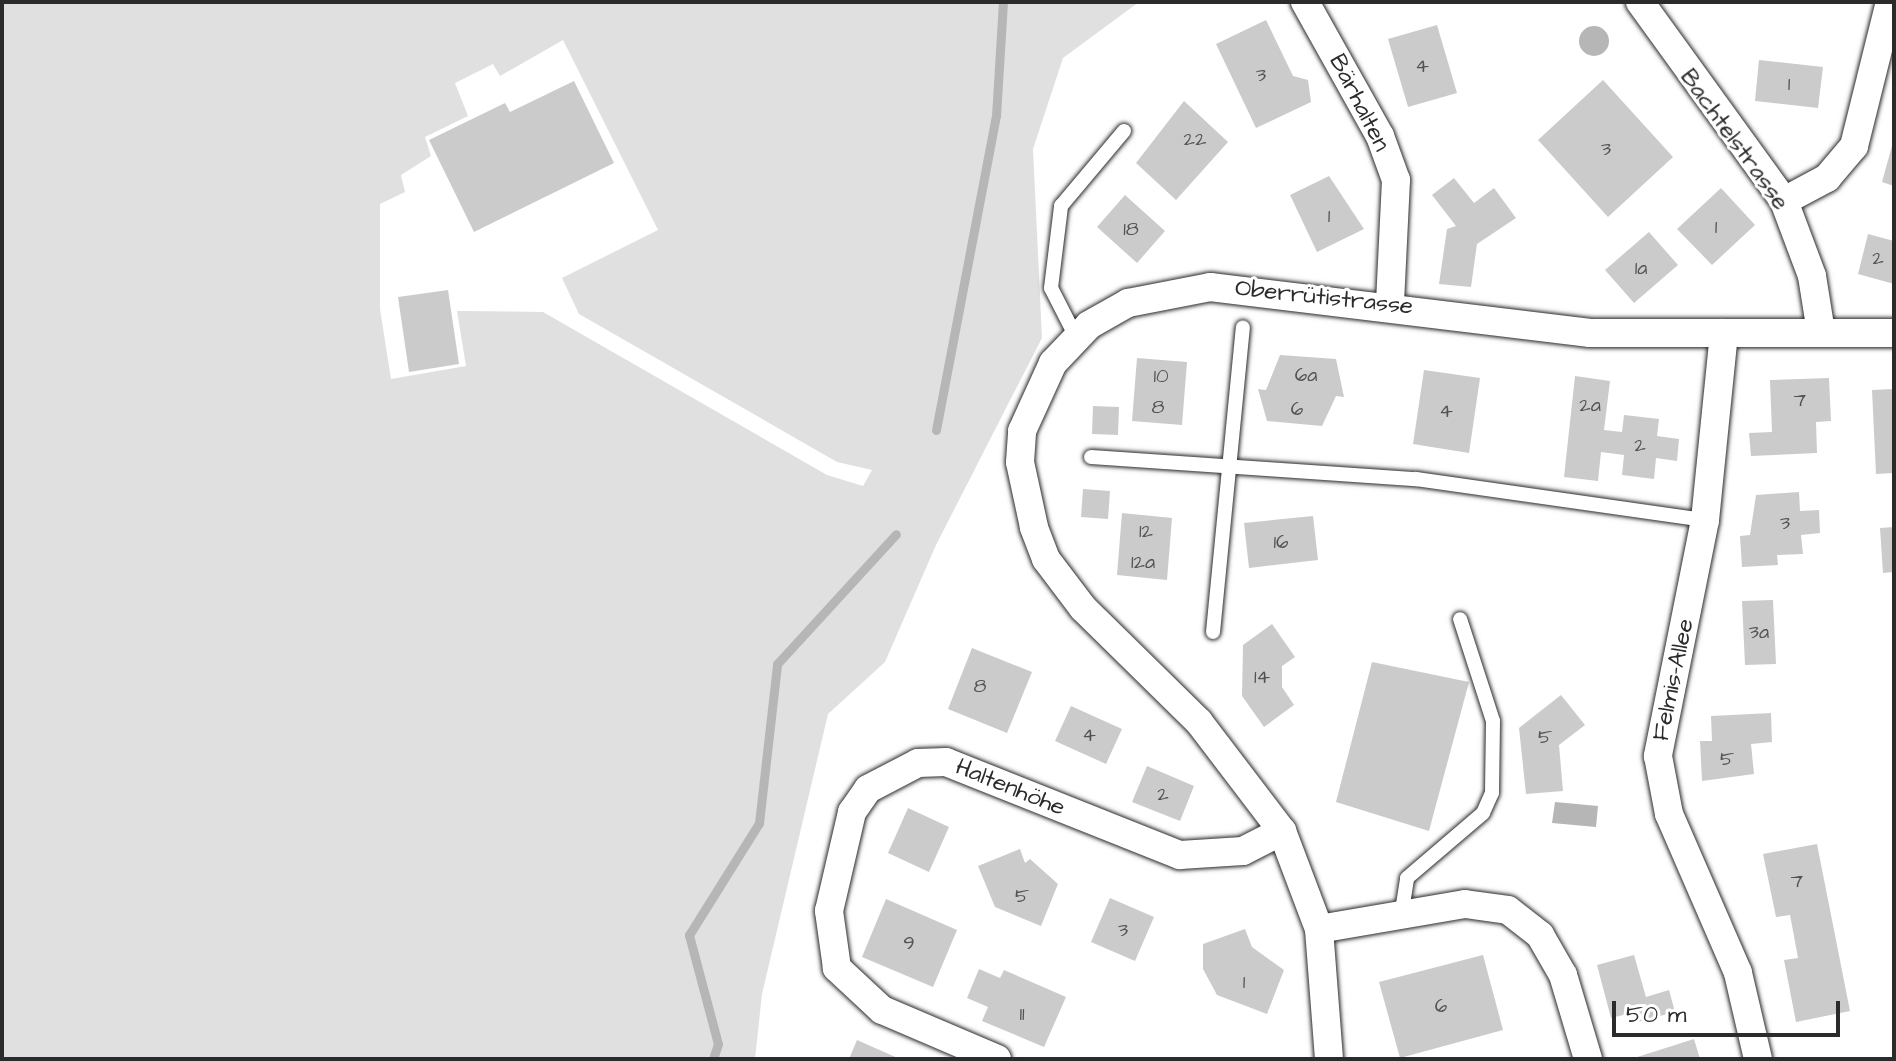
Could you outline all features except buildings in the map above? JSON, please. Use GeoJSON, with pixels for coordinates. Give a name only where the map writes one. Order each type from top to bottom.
{"type":"FeatureCollection","features":[{"type":"Feature","properties":{"kind":"street","name":"Bärhalten"},"geometry":{"type":"LineString","coordinates":[[1305,2],[1380,136],[1396,180],[1390,304]]}},
{"type":"Feature","properties":{"kind":"street","name":"Bachtelstrasse"},"geometry":{"type":"LineString","coordinates":[[1640,2],[1784,201],[1812,276],[1821,332]]}},
{"type":"Feature","properties":{"kind":"street"},"geometry":{"type":"LineString","coordinates":[[1784,201],[1827,178],[1854,146],[1890,2]]}},
{"type":"Feature","properties":{"kind":"street","name":"Oberrütistrasse"},"geometry":{"type":"LineString","coordinates":[[1329,1059],[1319,929],[1282,831],[1199,722],[1083,608],[1046,559],[1026,504],[1022,431],[1035,393],[1076,337],[1128,303],[1210,287],[1390,304],[1590,333],[1894,333]]}},
{"type":"Feature","properties":{"kind":"street","name":"Felmis-Allee"},"geometry":{"type":"LineString","coordinates":[[1724,333],[1705,520],[1658,756],[1669,814],[1738,973],[1758,1059]]}},
{"type":"Feature","properties":{"kind":"street","name":"Haltenhöhe"},"geometry":{"type":"LineString","coordinates":[[997,1059],[882,1010],[837,968],[829,911],[852,812],[868,789],[918,763],[946,762],[1180,855],[1243,851],[1282,831]]}},
{"type":"Feature","properties":{"kind":"street"},"geometry":{"type":"LineString","coordinates":[[1319,929],[1465,904],[1522,918],[1563,975],[1588,1059]]}},
{"type":"Feature","properties":{"kind":"lane"},"geometry":{"type":"LineString","coordinates":[[1076,337],[1051,288],[1061,206],[1124,131]]}},
{"type":"Feature","properties":{"kind":"lane"},"geometry":{"type":"LineString","coordinates":[[1213,632],[1243,327]]}},
{"type":"Feature","properties":{"kind":"lane"},"geometry":{"type":"LineString","coordinates":[[1091,457],[1416,479],[1705,520]]}},
{"type":"Feature","properties":{"kind":"lane"},"geometry":{"type":"LineString","coordinates":[[1401,917],[1407,878],[1483,813],[1492,793],[1493,721],[1460,619]]}},
{"type":"Feature","properties":{"kind":"shaded area"},"geometry":{"type":"Polygon","coordinates":[[[2,2],[1139,2],[1063,58],[1033,149],[1042,338],[936,545],[885,662],[828,714],[762,994],[755,1059],[2,1059],[2,2]],[[563,40],[500,76],[493,64],[455,83],[468,116],[425,137],[431,156],[401,175],[405,192],[380,204],[380,309],[391,379],[466,366],[457,311],[543,312],[827,475],[863,486],[872,470],[837,462],[579,314],[562,278],[658,230],[563,40]]]}},
{"type":"Feature","properties":{"kind":"shaded area"},"geometry":{"type":"Polygon","coordinates":[[[1594,26],[1600,27],[1608,35],[1608,47],[1600,55],[1594,56],[1588,55],[1580,47],[1579,41],[1580,35],[1588,27],[1594,26]]]}},
{"type":"Feature","properties":{"kind":"shaded area"},"geometry":{"type":"Polygon","coordinates":[[[1555,802],[1598,806],[1596,827],[1552,823],[1555,802]]]}},
{"type":"Feature","properties":{"kind":"waterway"},"geometry":{"type":"LineString","coordinates":[[936,430],[996,116],[1003,2]]}},
{"type":"Feature","properties":{"kind":"waterway"},"geometry":{"type":"LineString","coordinates":[[713,1059],[718,1044],[689,935],[759,823],[777,664],[896,534]]}}]}
